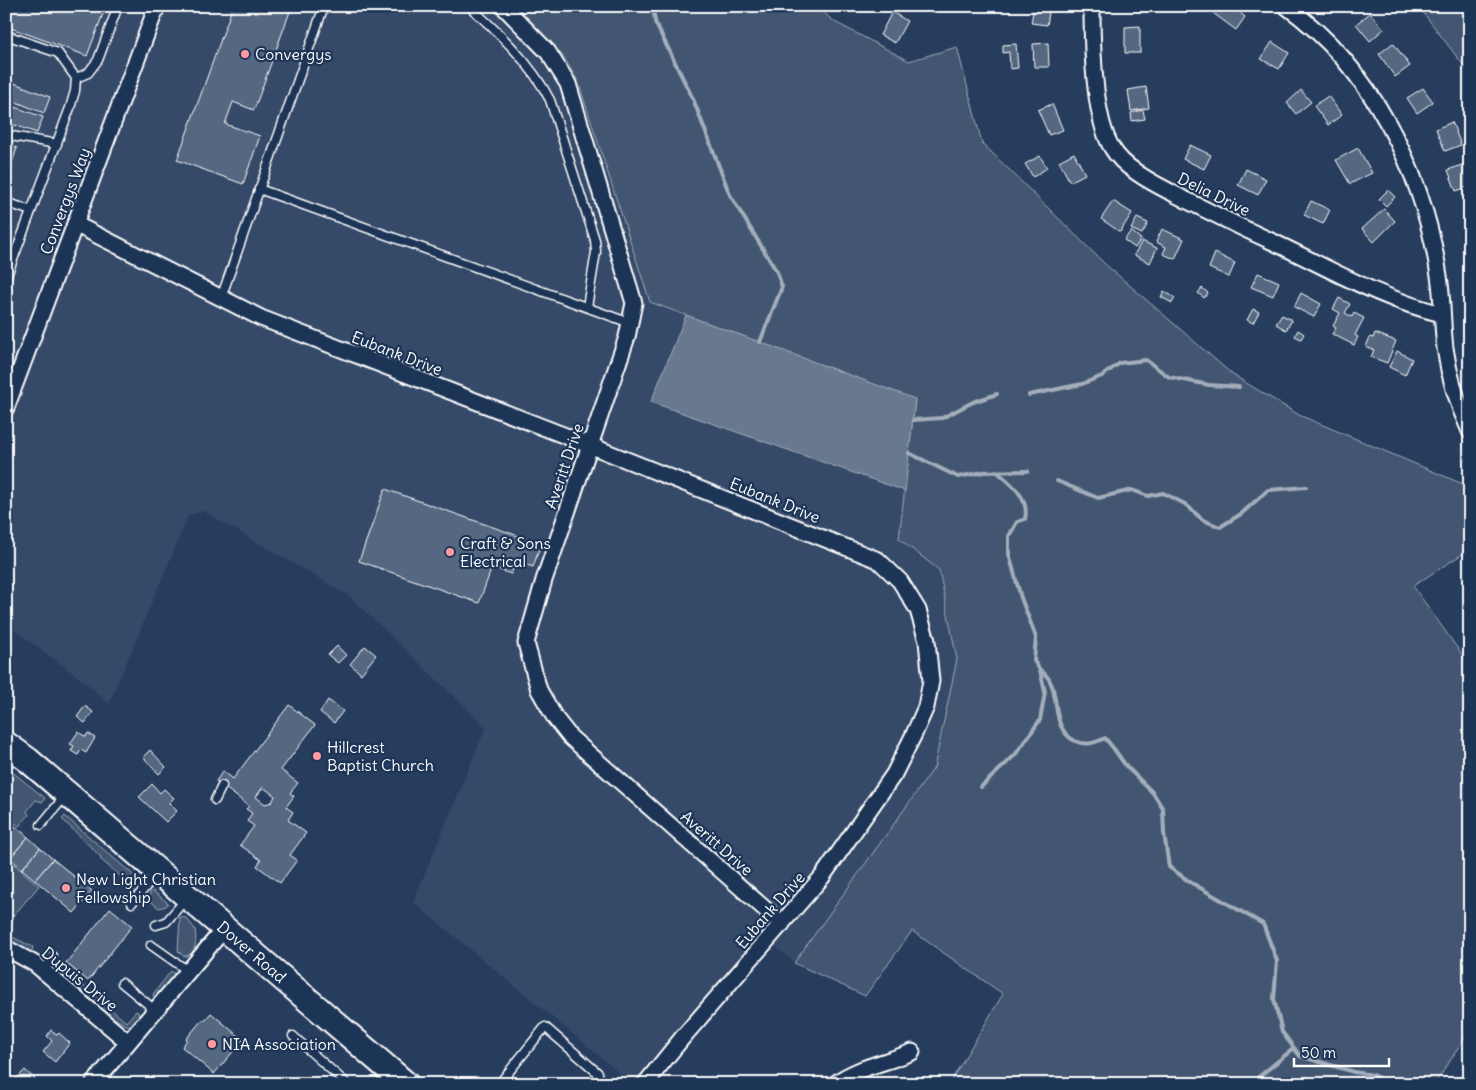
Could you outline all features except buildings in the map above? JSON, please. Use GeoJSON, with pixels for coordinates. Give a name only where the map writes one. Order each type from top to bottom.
{"type":"FeatureCollection","features":[{"type":"Feature","properties":{"kind":"main road","name":"Dover Road"},"geometry":{"type":"LineString","coordinates":[[6,744],[28,760],[158,873],[378,1058],[401,1082]]}},
{"type":"Feature","properties":{"kind":"street","name":"Convergys Way"},"geometry":{"type":"LineString","coordinates":[[6,408],[157,6]]}},
{"type":"Feature","properties":{"kind":"street","name":"Averitt Drive"},"geometry":{"type":"LineString","coordinates":[[503,6],[548,52],[568,84],[634,303],[627,336],[544,580],[526,643],[539,690],[555,718],[570,737],[782,924]]}},
{"type":"Feature","properties":{"kind":"street","name":"Delia Drive"},"geometry":{"type":"LineString","coordinates":[[1092,6],[1092,30],[1099,112],[1111,147],[1120,159],[1155,184],[1222,218],[1387,296],[1421,309],[1442,314]]}},
{"type":"Feature","properties":{"kind":"street"},"geometry":{"type":"LineString","coordinates":[[1286,6],[1324,36],[1347,63],[1394,135],[1415,182],[1430,227],[1440,279],[1446,350],[1451,377],[1460,410],[1470,431]]}},
{"type":"Feature","properties":{"kind":"street","name":"Eubank Drive"},"geometry":{"type":"LineString","coordinates":[[75,224],[261,318],[589,445],[878,560],[900,581],[918,610],[927,641],[931,681],[926,707],[894,774],[822,877],[682,1036],[645,1084]]}},
{"type":"Feature","properties":{"kind":"street"},"geometry":{"type":"LineString","coordinates":[[93,1084],[224,929]]}},
{"type":"Feature","properties":{"kind":"street","name":"Dupuis Drive"},"geometry":{"type":"LineString","coordinates":[[6,948],[35,964],[128,1042]]}},
{"type":"Feature","properties":{"kind":"street"},"geometry":{"type":"LineString","coordinates":[[835,1084],[855,1071],[890,1061],[912,1052]]}},
{"type":"Feature","properties":{"kind":"lane"},"geometry":{"type":"LineString","coordinates":[[76,78],[88,73],[98,60],[118,6]]}},
{"type":"Feature","properties":{"kind":"lane"},"geometry":{"type":"LineString","coordinates":[[221,298],[324,6]]}},
{"type":"Feature","properties":{"kind":"lane"},"geometry":{"type":"LineString","coordinates":[[469,6],[527,64],[540,81],[550,100],[595,240],[596,252],[587,307]]}},
{"type":"Feature","properties":{"kind":"lane"},"geometry":{"type":"LineString","coordinates":[[6,34],[58,53],[76,78],[75,91],[70,108],[6,278]]}},
{"type":"Feature","properties":{"kind":"lane"},"geometry":{"type":"LineString","coordinates":[[6,135],[57,144]]}},
{"type":"Feature","properties":{"kind":"lane"},"geometry":{"type":"LineString","coordinates":[[259,189],[630,322]]}},
{"type":"Feature","properties":{"kind":"lane"},"geometry":{"type":"LineString","coordinates":[[6,202],[32,212]]}},
{"type":"Feature","properties":{"kind":"lane"},"geometry":{"type":"LineString","coordinates":[[215,800],[222,786]]}},
{"type":"Feature","properties":{"kind":"lane"},"geometry":{"type":"LineString","coordinates":[[41,825],[67,794]]}},
{"type":"Feature","properties":{"kind":"lane"},"geometry":{"type":"LineString","coordinates":[[132,903],[158,873]]}},
{"type":"Feature","properties":{"kind":"lane"},"geometry":{"type":"LineString","coordinates":[[156,925],[166,922],[187,897]]}},
{"type":"Feature","properties":{"kind":"lane"},"geometry":{"type":"LineString","coordinates":[[151,945],[188,971]]}},
{"type":"Feature","properties":{"kind":"lane"},"geometry":{"type":"LineString","coordinates":[[45,972],[52,956]]}},
{"type":"Feature","properties":{"kind":"lane"},"geometry":{"type":"LineString","coordinates":[[122,983],[155,1010]]}},
{"type":"Feature","properties":{"kind":"lane"},"geometry":{"type":"LineString","coordinates":[[499,1084],[545,1026],[598,1073],[597,1084]]}},
{"type":"Feature","properties":{"kind":"lane"},"geometry":{"type":"LineString","coordinates":[[293,1036],[347,1084]]}},
{"type":"Feature","properties":{"kind":"shaded area"},"geometry":{"type":"Polygon","coordinates":[[[6,6],[514,6],[563,56],[578,81],[650,302],[686,315],[651,402],[905,491],[899,539],[938,570],[957,659],[934,769],[794,963],[775,946],[702,1027],[656,1084],[633,1084],[413,902],[486,727],[349,596],[203,511],[189,515],[109,704],[85,682],[6,624],[6,6]]]}},
{"type":"Feature","properties":{"kind":"shaded area"},"geometry":{"type":"Polygon","coordinates":[[[514,6],[817,6],[833,21],[909,61],[957,47],[982,143],[1105,264],[1233,375],[1299,415],[1470,487],[1470,549],[1413,586],[1470,666],[1470,1030],[1435,1084],[949,1084],[1003,994],[912,931],[865,996],[794,963],[934,768],[957,659],[939,570],[899,539],[915,400],[650,302],[578,81],[563,56],[514,6]]]}},
{"type":"Feature","properties":{"kind":"shaded area"},"geometry":{"type":"Polygon","coordinates":[[[1417,6],[1470,6],[1470,74],[1425,15],[1417,6]]]}},
{"type":"Feature","properties":{"kind":"shaded area"},"geometry":{"type":"Polygon","coordinates":[[[686,315],[915,399],[905,491],[651,402],[686,315]]]}},
{"type":"Feature","properties":{"kind":"shaded area"},"geometry":{"type":"Polygon","coordinates":[[[6,767],[45,798],[42,802],[36,800],[27,811],[29,815],[19,826],[15,823],[6,833],[6,767]]]}},
{"type":"Feature","properties":{"kind":"shaded area"},"geometry":{"type":"Polygon","coordinates":[[[65,816],[138,879],[133,887],[100,859],[101,857],[62,819],[65,816]]]}},
{"type":"Feature","properties":{"kind":"shaded area"},"geometry":{"type":"Polygon","coordinates":[[[6,857],[39,886],[6,924],[6,857]]]}},
{"type":"Feature","properties":{"kind":"shaded area"},"geometry":{"type":"Polygon","coordinates":[[[153,891],[168,903],[166,906],[159,908],[149,900],[150,893],[153,891]]]}},
{"type":"Feature","properties":{"kind":"shaded area"},"geometry":{"type":"Polygon","coordinates":[[[180,917],[186,918],[195,929],[195,947],[191,954],[187,956],[183,956],[178,951],[180,917]]]}},
{"type":"Feature","properties":{"kind":"shaded area"},"geometry":{"type":"Polygon","coordinates":[[[6,934],[33,947],[31,954],[6,940],[6,934]]]}},
{"type":"Feature","properties":{"kind":"shaded area"},"geometry":{"type":"Polygon","coordinates":[[[61,961],[81,975],[78,981],[126,1022],[136,1011],[140,1019],[134,1026],[126,1025],[109,1015],[60,973],[61,961]]]}},
{"type":"Feature","properties":{"kind":"shaded area"},"geometry":{"type":"Polygon","coordinates":[[[171,971],[175,974],[174,977],[157,997],[154,997],[153,994],[171,971]]]}},
{"type":"Feature","properties":{"kind":"waterway"},"geometry":{"type":"LineString","coordinates":[[653,6],[655,22],[693,99],[730,195],[777,272],[782,287],[760,342]]}},
{"type":"Feature","properties":{"kind":"waterway"},"geometry":{"type":"LineString","coordinates":[[1029,395],[1082,384],[1102,376],[1120,363],[1146,360],[1169,377],[1209,385],[1239,387]]}},
{"type":"Feature","properties":{"kind":"waterway"},"geometry":{"type":"LineString","coordinates":[[913,420],[942,418],[973,402],[997,394]]}},
{"type":"Feature","properties":{"kind":"waterway"},"geometry":{"type":"LineString","coordinates":[[909,453],[958,477],[983,472],[1028,471]]}},
{"type":"Feature","properties":{"kind":"waterway"},"geometry":{"type":"LineString","coordinates":[[981,787],[1015,755],[1040,720],[1045,692],[1040,670],[1034,661],[1036,637],[1021,598],[1009,554],[1009,536],[1017,522],[1025,519],[1025,504],[1018,492],[996,471]]}},
{"type":"Feature","properties":{"kind":"waterway"},"geometry":{"type":"LineString","coordinates":[[1057,481],[1098,498],[1132,490],[1148,496],[1163,493],[1185,504],[1203,520],[1220,527],[1241,514],[1268,490],[1306,487]]}},
{"type":"Feature","properties":{"kind":"waterway"},"geometry":{"type":"LineString","coordinates":[[1040,670],[1052,686],[1058,716],[1066,734],[1075,741],[1087,744],[1105,738],[1126,766],[1153,793],[1163,809],[1169,867],[1190,882],[1263,924],[1277,961],[1274,999],[1282,1032],[1300,1056],[1354,1072],[1373,1075],[1388,1084]]}},
{"type":"Feature","properties":{"kind":"waterway"},"geometry":{"type":"LineString","coordinates":[[1250,1084],[1294,1048]]}},
{"type":"Feature","properties":{"kind":"place","name":"Convergys"},"geometry":{"type":"Point","coordinates":[245,54]}},
{"type":"Feature","properties":{"kind":"place","name":"Craft & Sons Electrical"},"geometry":{"type":"Point","coordinates":[450,552]}},
{"type":"Feature","properties":{"kind":"place","name":"Hillcrest Baptist Church"},"geometry":{"type":"Point","coordinates":[317,756]}},
{"type":"Feature","properties":{"kind":"place","name":"New Light Christian Fellowship"},"geometry":{"type":"Point","coordinates":[66,888]}},
{"type":"Feature","properties":{"kind":"place","name":"NIA Association"},"geometry":{"type":"Point","coordinates":[212,1044]}}]}
